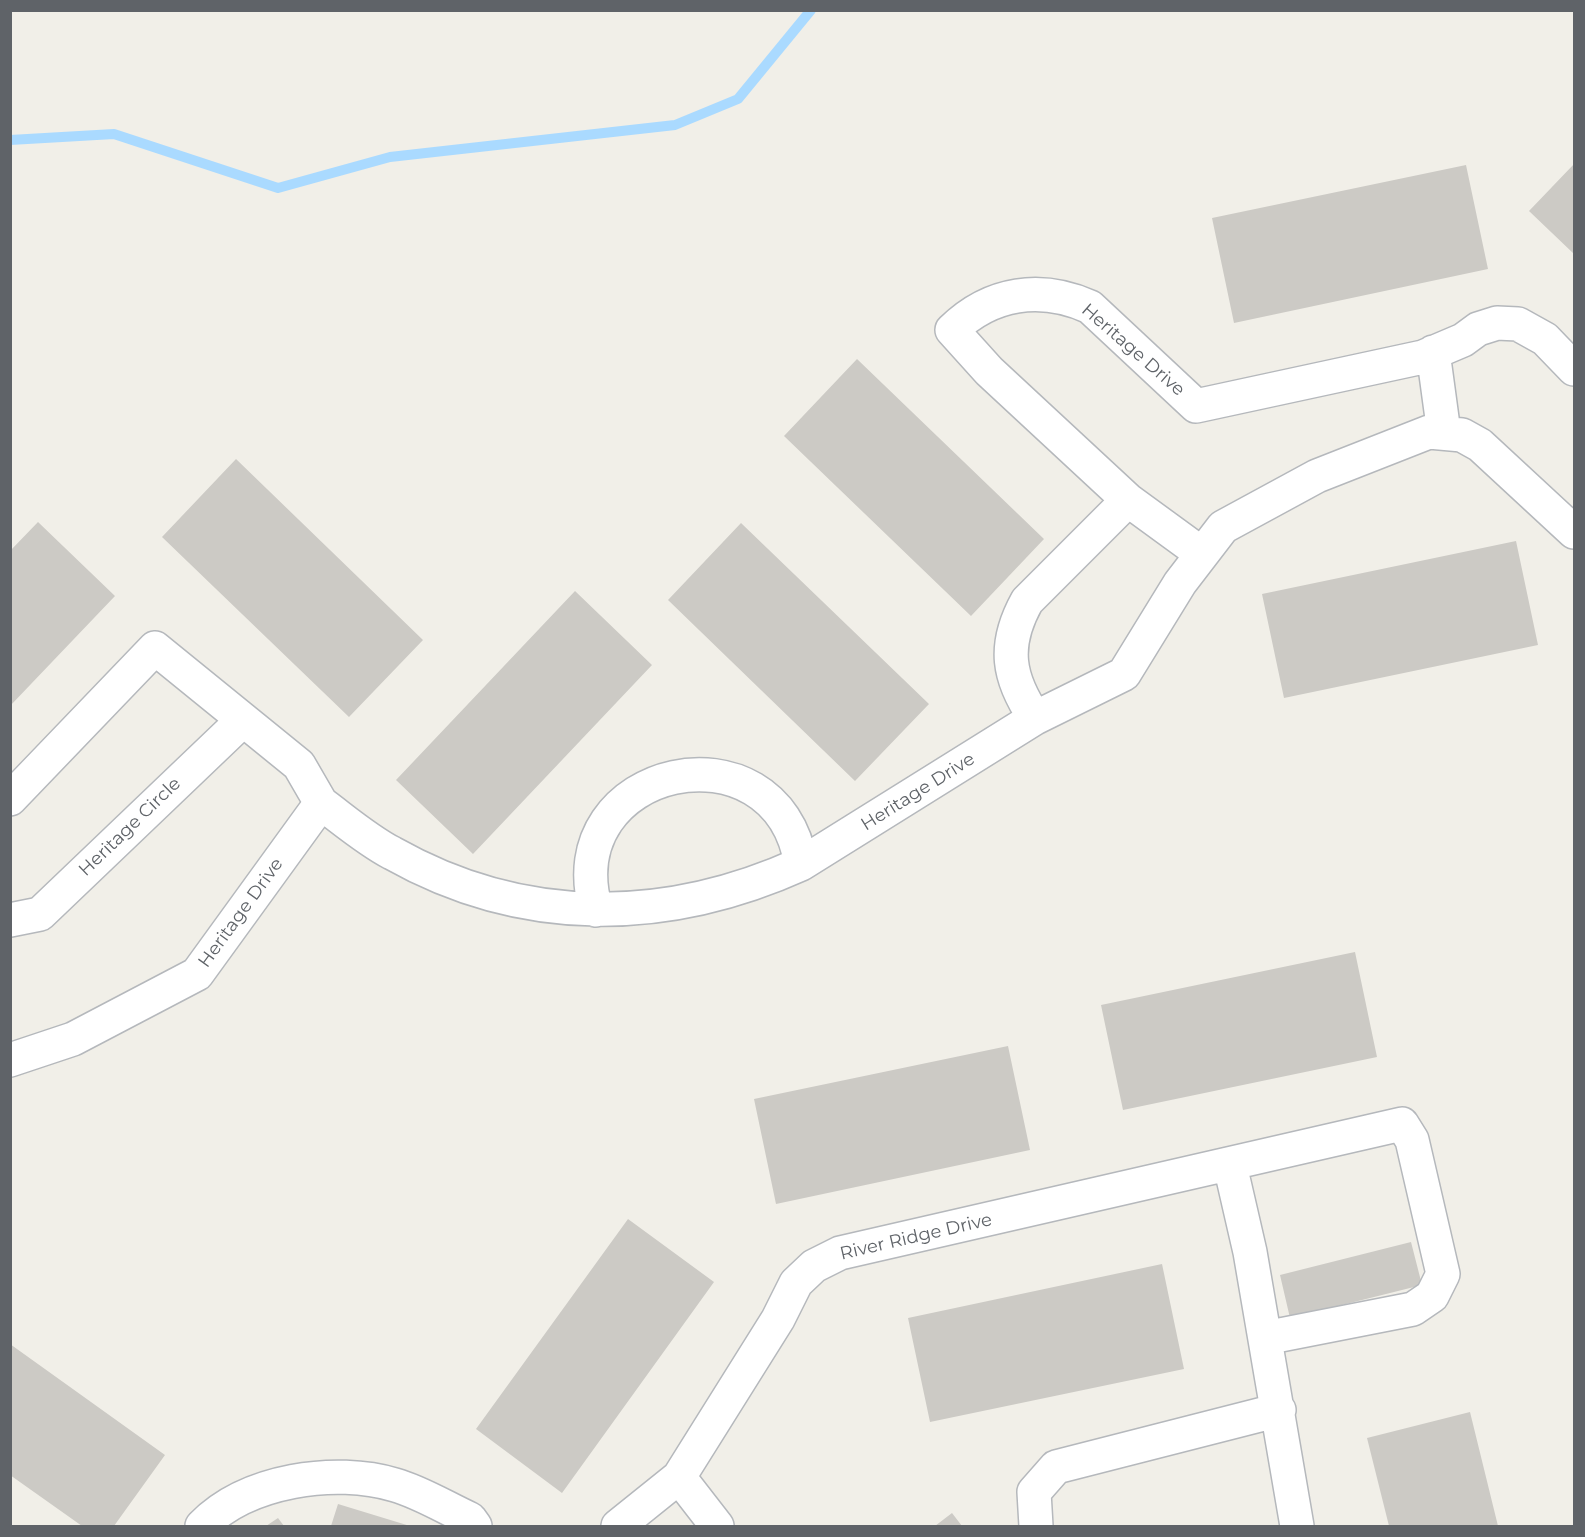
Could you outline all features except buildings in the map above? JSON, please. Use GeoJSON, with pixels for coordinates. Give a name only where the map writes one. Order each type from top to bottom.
{"type":"FeatureCollection","features":[{"type":"Feature","properties":{"kind":"street","name":"Heritage Drive"},"geometry":{"type":"LineString","coordinates":[[1202,554],[1128,500],[989,371],[952,330],[976,311],[1006,297],[1047,294],[1075,300],[1090,307],[1196,406],[1433,352],[1462,340],[1478,329],[1497,323],[1518,324],[1545,339],[1575,369]]}},
{"type":"Feature","properties":{"kind":"street"},"geometry":{"type":"LineString","coordinates":[[1433,352],[1444,433]]}},
{"type":"Feature","properties":{"kind":"street","name":"Heritage Drive"},"geometry":{"type":"LineString","coordinates":[[10,799],[155,648],[298,765],[321,803],[391,853],[459,884],[501,897],[540,905],[596,910],[657,907],[699,900],[763,880],[801,864],[1035,718],[1124,674],[1180,584],[1223,527],[1317,476],[1429,432],[1462,435],[1480,445],[1575,532]]}},
{"type":"Feature","properties":{"kind":"street"},"geometry":{"type":"LineString","coordinates":[[1035,718],[1018,693],[1012,674],[1012,641],[1020,615],[1027,602],[1128,500]]}},
{"type":"Feature","properties":{"kind":"street","name":"Heritage Circle"},"geometry":{"type":"LineString","coordinates":[[10,920],[40,914],[243,720]]}},
{"type":"Feature","properties":{"kind":"street"},"geometry":{"type":"LineString","coordinates":[[596,910],[589,887],[590,866],[603,828],[630,796],[665,777],[706,773],[745,785],[777,810],[798,846],[801,864]]}},
{"type":"Feature","properties":{"kind":"street","name":"Heritage Drive"},"geometry":{"type":"LineString","coordinates":[[10,1060],[73,1039],[197,974],[321,803]]}},
{"type":"Feature","properties":{"kind":"street","name":"River Ridge Drive"},"geometry":{"type":"LineString","coordinates":[[618,1527],[680,1477],[778,1319],[796,1283],[814,1266],[840,1252],[1402,1124],[1412,1140],[1443,1274],[1432,1296],[1413,1309],[1265,1338]]}},
{"type":"Feature","properties":{"kind":"street"},"geometry":{"type":"LineString","coordinates":[[1230,1165],[1250,1252],[1279,1410],[1297,1527]]}},
{"type":"Feature","properties":{"kind":"street"},"geometry":{"type":"LineString","coordinates":[[1036,1527],[1034,1492],[1056,1467],[1279,1410]]}},
{"type":"Feature","properties":{"kind":"street"},"geometry":{"type":"LineString","coordinates":[[202,1527],[213,1515],[262,1489],[323,1476],[395,1485],[470,1519],[475,1527]]}},
{"type":"Feature","properties":{"kind":"street"},"geometry":{"type":"LineString","coordinates":[[680,1477],[717,1527]]}},
{"type":"Feature","properties":{"kind":"waterway"},"geometry":{"type":"LineString","coordinates":[[10,140],[114,134],[278,188],[390,157],[675,125],[738,99],[811,10]]}}]}
